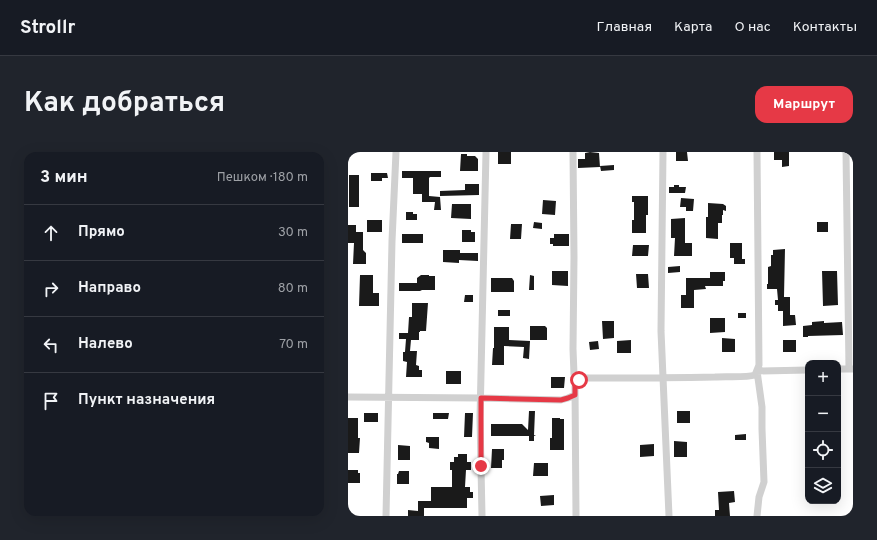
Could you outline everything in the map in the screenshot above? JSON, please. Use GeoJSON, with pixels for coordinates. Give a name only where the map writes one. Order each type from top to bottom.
{"type":"FeatureCollection","features":[{"type":"Feature","properties":{"kind":"street"},"geometry":{"type":"LineString","coordinates":[[386,516],[392,241],[396,152]]}},
{"type":"Feature","properties":{"kind":"street"},"geometry":{"type":"LineString","coordinates":[[482,516],[480,418],[486,152]]}},
{"type":"Feature","properties":{"kind":"street"},"geometry":{"type":"LineString","coordinates":[[573,152],[573,349],[574,374],[576,382],[576,516]]}},
{"type":"Feature","properties":{"kind":"street"},"geometry":{"type":"LineString","coordinates":[[663,152],[662,331],[669,516]]}},
{"type":"Feature","properties":{"kind":"street"},"geometry":{"type":"LineString","coordinates":[[757,152],[759,365],[757,371],[762,407],[764,482],[759,497],[757,516]]}},
{"type":"Feature","properties":{"kind":"street"},"geometry":{"type":"LineString","coordinates":[[846,152],[851,369]]}},
{"type":"Feature","properties":{"kind":"street"},"geometry":{"type":"LineString","coordinates":[[576,382],[583,378],[664,379],[749,376],[755,374],[757,371],[805,370]]}},
{"type":"Feature","properties":{"kind":"street"},"geometry":{"type":"LineString","coordinates":[[348,397],[561,400],[575,395]]}},
{"type":"Feature","properties":{"kind":"building"},"geometry":{"type":"Polygon","coordinates":[[[498,152],[511,152],[511,164],[498,164],[498,152]]]}},
{"type":"Feature","properties":{"kind":"building"},"geometry":{"type":"Polygon","coordinates":[[[676,152],[687,152],[688,161],[676,161],[676,152]]]}},
{"type":"Feature","properties":{"kind":"building"},"geometry":{"type":"Polygon","coordinates":[[[774,152],[789,152],[789,166],[782,167],[782,160],[774,160],[774,152]]]}},
{"type":"Feature","properties":{"kind":"building"},"geometry":{"type":"Polygon","coordinates":[[[585,153],[599,153],[600,167],[578,168],[578,159],[585,159],[585,153]]]}},
{"type":"Feature","properties":{"kind":"building"},"geometry":{"type":"Polygon","coordinates":[[[461,154],[475,156],[478,159],[478,171],[460,171],[461,154]]]}},
{"type":"Feature","properties":{"kind":"building"},"geometry":{"type":"Polygon","coordinates":[[[614,165],[614,170],[601,171],[600,166],[614,165]]]}},
{"type":"Feature","properties":{"kind":"building"},"geometry":{"type":"Polygon","coordinates":[[[402,171],[441,171],[441,177],[429,178],[429,196],[440,197],[441,210],[434,210],[435,202],[422,202],[422,194],[413,194],[413,178],[402,178],[402,171]]]}},
{"type":"Feature","properties":{"kind":"building"},"geometry":{"type":"Polygon","coordinates":[[[371,173],[387,173],[388,178],[382,178],[382,181],[371,181],[371,173]]]}},
{"type":"Feature","properties":{"kind":"building"},"geometry":{"type":"Polygon","coordinates":[[[349,175],[359,175],[359,207],[349,207],[349,175]]]}},
{"type":"Feature","properties":{"kind":"building"},"geometry":{"type":"Polygon","coordinates":[[[465,184],[479,184],[479,195],[440,196],[440,191],[465,190],[465,184]]]}},
{"type":"Feature","properties":{"kind":"building"},"geometry":{"type":"Polygon","coordinates":[[[674,185],[686,187],[685,193],[669,193],[669,187],[674,187],[674,185]]]}},
{"type":"Feature","properties":{"kind":"building"},"geometry":{"type":"Polygon","coordinates":[[[632,196],[648,196],[646,233],[632,233],[634,202],[632,202],[632,196]]]}},
{"type":"Feature","properties":{"kind":"building"},"geometry":{"type":"Polygon","coordinates":[[[681,198],[694,199],[693,211],[686,211],[686,207],[680,207],[681,198]]]}},
{"type":"Feature","properties":{"kind":"building"},"geometry":{"type":"Polygon","coordinates":[[[543,200],[556,201],[555,215],[542,214],[543,200]]]}},
{"type":"Feature","properties":{"kind":"building"},"geometry":{"type":"Polygon","coordinates":[[[708,203],[723,204],[726,206],[726,211],[723,210],[722,223],[718,223],[718,239],[706,238],[708,203]]]}},
{"type":"Feature","properties":{"kind":"building"},"geometry":{"type":"Polygon","coordinates":[[[452,204],[471,204],[471,219],[451,218],[452,204]]]}},
{"type":"Feature","properties":{"kind":"building"},"geometry":{"type":"Polygon","coordinates":[[[406,212],[413,212],[413,214],[417,214],[417,220],[406,220],[406,212]]]}},
{"type":"Feature","properties":{"kind":"building"},"geometry":{"type":"Polygon","coordinates":[[[685,218],[685,243],[692,243],[692,256],[674,256],[675,238],[671,238],[671,219],[685,218]]]}},
{"type":"Feature","properties":{"kind":"building"},"geometry":{"type":"Polygon","coordinates":[[[367,220],[382,220],[382,232],[367,232],[367,220]]]}},
{"type":"Feature","properties":{"kind":"building"},"geometry":{"type":"Polygon","coordinates":[[[534,222],[542,223],[542,229],[533,228],[534,222]]]}},
{"type":"Feature","properties":{"kind":"building"},"geometry":{"type":"Polygon","coordinates":[[[817,222],[828,222],[828,232],[817,232],[817,222]]]}},
{"type":"Feature","properties":{"kind":"building"},"geometry":{"type":"Polygon","coordinates":[[[511,224],[522,224],[521,239],[510,239],[511,224]]]}},
{"type":"Feature","properties":{"kind":"building"},"geometry":{"type":"Polygon","coordinates":[[[348,225],[356,225],[356,232],[363,232],[363,250],[366,253],[366,264],[353,264],[354,243],[348,243],[348,225]]]}},
{"type":"Feature","properties":{"kind":"building"},"geometry":{"type":"Polygon","coordinates":[[[462,230],[471,230],[471,232],[475,232],[475,242],[462,242],[462,230]]]}},
{"type":"Feature","properties":{"kind":"building"},"geometry":{"type":"Polygon","coordinates":[[[402,234],[423,234],[423,243],[402,243],[402,234]]]}},
{"type":"Feature","properties":{"kind":"building"},"geometry":{"type":"Polygon","coordinates":[[[554,234],[569,234],[569,246],[553,246],[553,244],[550,244],[550,238],[554,238],[554,234]]]}},
{"type":"Feature","properties":{"kind":"building"},"geometry":{"type":"Polygon","coordinates":[[[730,243],[742,243],[742,259],[745,259],[745,264],[734,264],[734,258],[730,258],[730,243]]]}},
{"type":"Feature","properties":{"kind":"building"},"geometry":{"type":"Polygon","coordinates":[[[633,245],[649,245],[648,256],[632,256],[633,245]]]}},
{"type":"Feature","properties":{"kind":"building"},"geometry":{"type":"Polygon","coordinates":[[[785,249],[784,297],[790,297],[790,315],[795,315],[796,325],[783,326],[783,311],[778,311],[778,305],[775,305],[775,300],[778,300],[777,289],[767,289],[767,284],[768,267],[771,266],[771,255],[773,255],[773,250],[785,249]]]}},
{"type":"Feature","properties":{"kind":"building"},"geometry":{"type":"Polygon","coordinates":[[[443,250],[460,250],[460,253],[478,253],[478,261],[459,260],[459,263],[443,262],[443,250]]]}},
{"type":"Feature","properties":{"kind":"building"},"geometry":{"type":"Polygon","coordinates":[[[680,266],[680,272],[668,273],[668,267],[680,266]]]}},
{"type":"Feature","properties":{"kind":"building"},"geometry":{"type":"Polygon","coordinates":[[[552,271],[568,271],[568,286],[552,285],[552,271]]]}},
{"type":"Feature","properties":{"kind":"building"},"geometry":{"type":"Polygon","coordinates":[[[822,271],[837,271],[838,305],[823,306],[822,271]]]}},
{"type":"Feature","properties":{"kind":"building"},"geometry":{"type":"Polygon","coordinates":[[[710,272],[725,272],[725,281],[723,281],[723,286],[705,286],[706,289],[694,290],[694,308],[681,308],[681,295],[686,295],[686,278],[710,278],[710,272]]]}},
{"type":"Feature","properties":{"kind":"building"},"geometry":{"type":"Polygon","coordinates":[[[636,274],[648,274],[649,288],[637,288],[636,274]]]}},
{"type":"Feature","properties":{"kind":"building"},"geometry":{"type":"Polygon","coordinates":[[[360,275],[373,275],[373,293],[379,293],[379,306],[359,306],[360,275]]]}},
{"type":"Feature","properties":{"kind":"building"},"geometry":{"type":"Polygon","coordinates":[[[421,275],[435,276],[435,290],[399,291],[399,283],[417,283],[417,278],[421,275]]]}},
{"type":"Feature","properties":{"kind":"building"},"geometry":{"type":"Polygon","coordinates":[[[530,275],[534,276],[534,290],[529,290],[530,275]]]}},
{"type":"Feature","properties":{"kind":"building"},"geometry":{"type":"Polygon","coordinates":[[[491,278],[512,278],[514,281],[514,292],[491,292],[491,278]]]}},
{"type":"Feature","properties":{"kind":"building"},"geometry":{"type":"Polygon","coordinates":[[[465,295],[473,295],[473,302],[464,302],[465,295]]]}},
{"type":"Feature","properties":{"kind":"building"},"geometry":{"type":"Polygon","coordinates":[[[412,303],[428,303],[426,331],[419,332],[419,340],[411,340],[410,351],[417,351],[416,365],[419,366],[419,370],[422,370],[422,377],[406,377],[407,362],[403,361],[403,352],[405,352],[406,339],[399,339],[399,333],[408,333],[409,317],[412,317],[412,303]]]}},
{"type":"Feature","properties":{"kind":"building"},"geometry":{"type":"Polygon","coordinates":[[[498,310],[510,310],[510,316],[498,316],[498,310]]]}},
{"type":"Feature","properties":{"kind":"building"},"geometry":{"type":"Polygon","coordinates":[[[738,313],[746,313],[746,318],[738,318],[738,313]]]}},
{"type":"Feature","properties":{"kind":"building"},"geometry":{"type":"Polygon","coordinates":[[[710,318],[725,318],[725,332],[710,333],[710,318]]]}},
{"type":"Feature","properties":{"kind":"building"},"geometry":{"type":"Polygon","coordinates":[[[602,321],[614,321],[614,338],[603,339],[602,321]]]}},
{"type":"Feature","properties":{"kind":"building"},"geometry":{"type":"Polygon","coordinates":[[[824,321],[824,323],[842,322],[843,335],[803,337],[803,326],[812,325],[812,322],[824,321]]]}},
{"type":"Feature","properties":{"kind":"building"},"geometry":{"type":"Polygon","coordinates":[[[530,326],[545,326],[547,328],[547,340],[530,340],[530,326]]]}},
{"type":"Feature","properties":{"kind":"building"},"geometry":{"type":"Polygon","coordinates":[[[494,327],[509,327],[509,340],[530,341],[529,359],[523,358],[524,347],[504,346],[504,365],[492,365],[494,327]]]}},
{"type":"Feature","properties":{"kind":"building"},"geometry":{"type":"Polygon","coordinates":[[[722,338],[735,339],[735,352],[722,352],[722,338]]]}},
{"type":"Feature","properties":{"kind":"building"},"geometry":{"type":"Polygon","coordinates":[[[631,340],[631,353],[617,353],[617,341],[631,340]]]}},
{"type":"Feature","properties":{"kind":"building"},"geometry":{"type":"Polygon","coordinates":[[[783,340],[796,340],[796,352],[783,352],[783,340]]]}},
{"type":"Feature","properties":{"kind":"building"},"geometry":{"type":"Polygon","coordinates":[[[598,341],[599,349],[590,350],[589,342],[598,341]]]}},
{"type":"Feature","properties":{"kind":"building"},"geometry":{"type":"Polygon","coordinates":[[[446,371],[461,371],[461,384],[446,384],[446,371]]]}},
{"type":"Feature","properties":{"kind":"building"},"geometry":{"type":"Polygon","coordinates":[[[551,377],[565,377],[564,388],[551,388],[551,377]]]}},
{"type":"Feature","properties":{"kind":"building"},"geometry":{"type":"Polygon","coordinates":[[[529,411],[535,411],[534,435],[536,436],[534,436],[534,441],[529,441],[529,436],[491,436],[491,424],[522,424],[528,430],[529,411]]]}},
{"type":"Feature","properties":{"kind":"building"},"geometry":{"type":"Polygon","coordinates":[[[677,411],[690,411],[690,423],[677,423],[677,411]]]}},
{"type":"Feature","properties":{"kind":"building"},"geometry":{"type":"Polygon","coordinates":[[[364,413],[378,413],[378,422],[364,422],[364,413]]]}},
{"type":"Feature","properties":{"kind":"building"},"geometry":{"type":"Polygon","coordinates":[[[433,413],[449,413],[448,419],[433,419],[433,413]]]}},
{"type":"Feature","properties":{"kind":"building"},"geometry":{"type":"Polygon","coordinates":[[[465,413],[473,413],[472,437],[464,437],[465,413]]]}},
{"type":"Feature","properties":{"kind":"building"},"geometry":{"type":"Polygon","coordinates":[[[348,418],[358,418],[358,438],[360,438],[359,453],[348,453],[348,418]]]}},
{"type":"Feature","properties":{"kind":"building"},"geometry":{"type":"Polygon","coordinates":[[[552,418],[564,419],[564,450],[550,450],[550,438],[552,438],[552,418]]]}},
{"type":"Feature","properties":{"kind":"building"},"geometry":{"type":"Polygon","coordinates":[[[746,434],[746,440],[735,440],[735,435],[746,434]]]}},
{"type":"Feature","properties":{"kind":"building"},"geometry":{"type":"Polygon","coordinates":[[[426,437],[439,437],[439,449],[429,448],[429,443],[426,442],[426,437]]]}},
{"type":"Feature","properties":{"kind":"building"},"geometry":{"type":"Polygon","coordinates":[[[674,441],[687,442],[687,457],[674,457],[674,441]]]}},
{"type":"Feature","properties":{"kind":"building"},"geometry":{"type":"Polygon","coordinates":[[[654,444],[654,456],[640,457],[640,445],[654,444]]]}},
{"type":"Feature","properties":{"kind":"building"},"geometry":{"type":"Polygon","coordinates":[[[398,445],[410,446],[410,460],[398,460],[398,445]]]}},
{"type":"Feature","properties":{"kind":"building"},"geometry":{"type":"Polygon","coordinates":[[[492,449],[504,449],[502,468],[491,468],[492,449]]]}},
{"type":"Feature","properties":{"kind":"building"},"geometry":{"type":"Polygon","coordinates":[[[458,454],[467,454],[467,462],[471,462],[471,470],[466,470],[465,487],[470,487],[470,492],[473,492],[473,498],[467,498],[467,508],[424,508],[424,516],[408,516],[408,510],[418,511],[418,501],[431,501],[431,487],[452,487],[452,470],[450,470],[450,462],[454,462],[454,457],[458,457],[458,454]]]}},
{"type":"Feature","properties":{"kind":"building"},"geometry":{"type":"Polygon","coordinates":[[[534,463],[548,463],[548,476],[533,476],[534,463]]]}},
{"type":"Feature","properties":{"kind":"building"},"geometry":{"type":"Polygon","coordinates":[[[348,470],[358,470],[358,473],[360,473],[360,483],[348,483],[348,470]]]}},
{"type":"Feature","properties":{"kind":"building"},"geometry":{"type":"Polygon","coordinates":[[[399,471],[409,471],[409,484],[397,484],[397,474],[399,471]]]}},
{"type":"Feature","properties":{"kind":"building"},"geometry":{"type":"Polygon","coordinates":[[[734,491],[735,502],[729,503],[730,516],[715,516],[715,510],[719,510],[718,492],[734,491]]]}},
{"type":"Feature","properties":{"kind":"building"},"geometry":{"type":"Polygon","coordinates":[[[554,495],[554,505],[541,506],[540,496],[554,495]]]}},
{"type":"Feature","properties":{"kind":"route"},"geometry":{"type":"LineString","coordinates":[[481,466],[481,398],[561,400],[575,395],[575,384],[579,380]]}}]}
